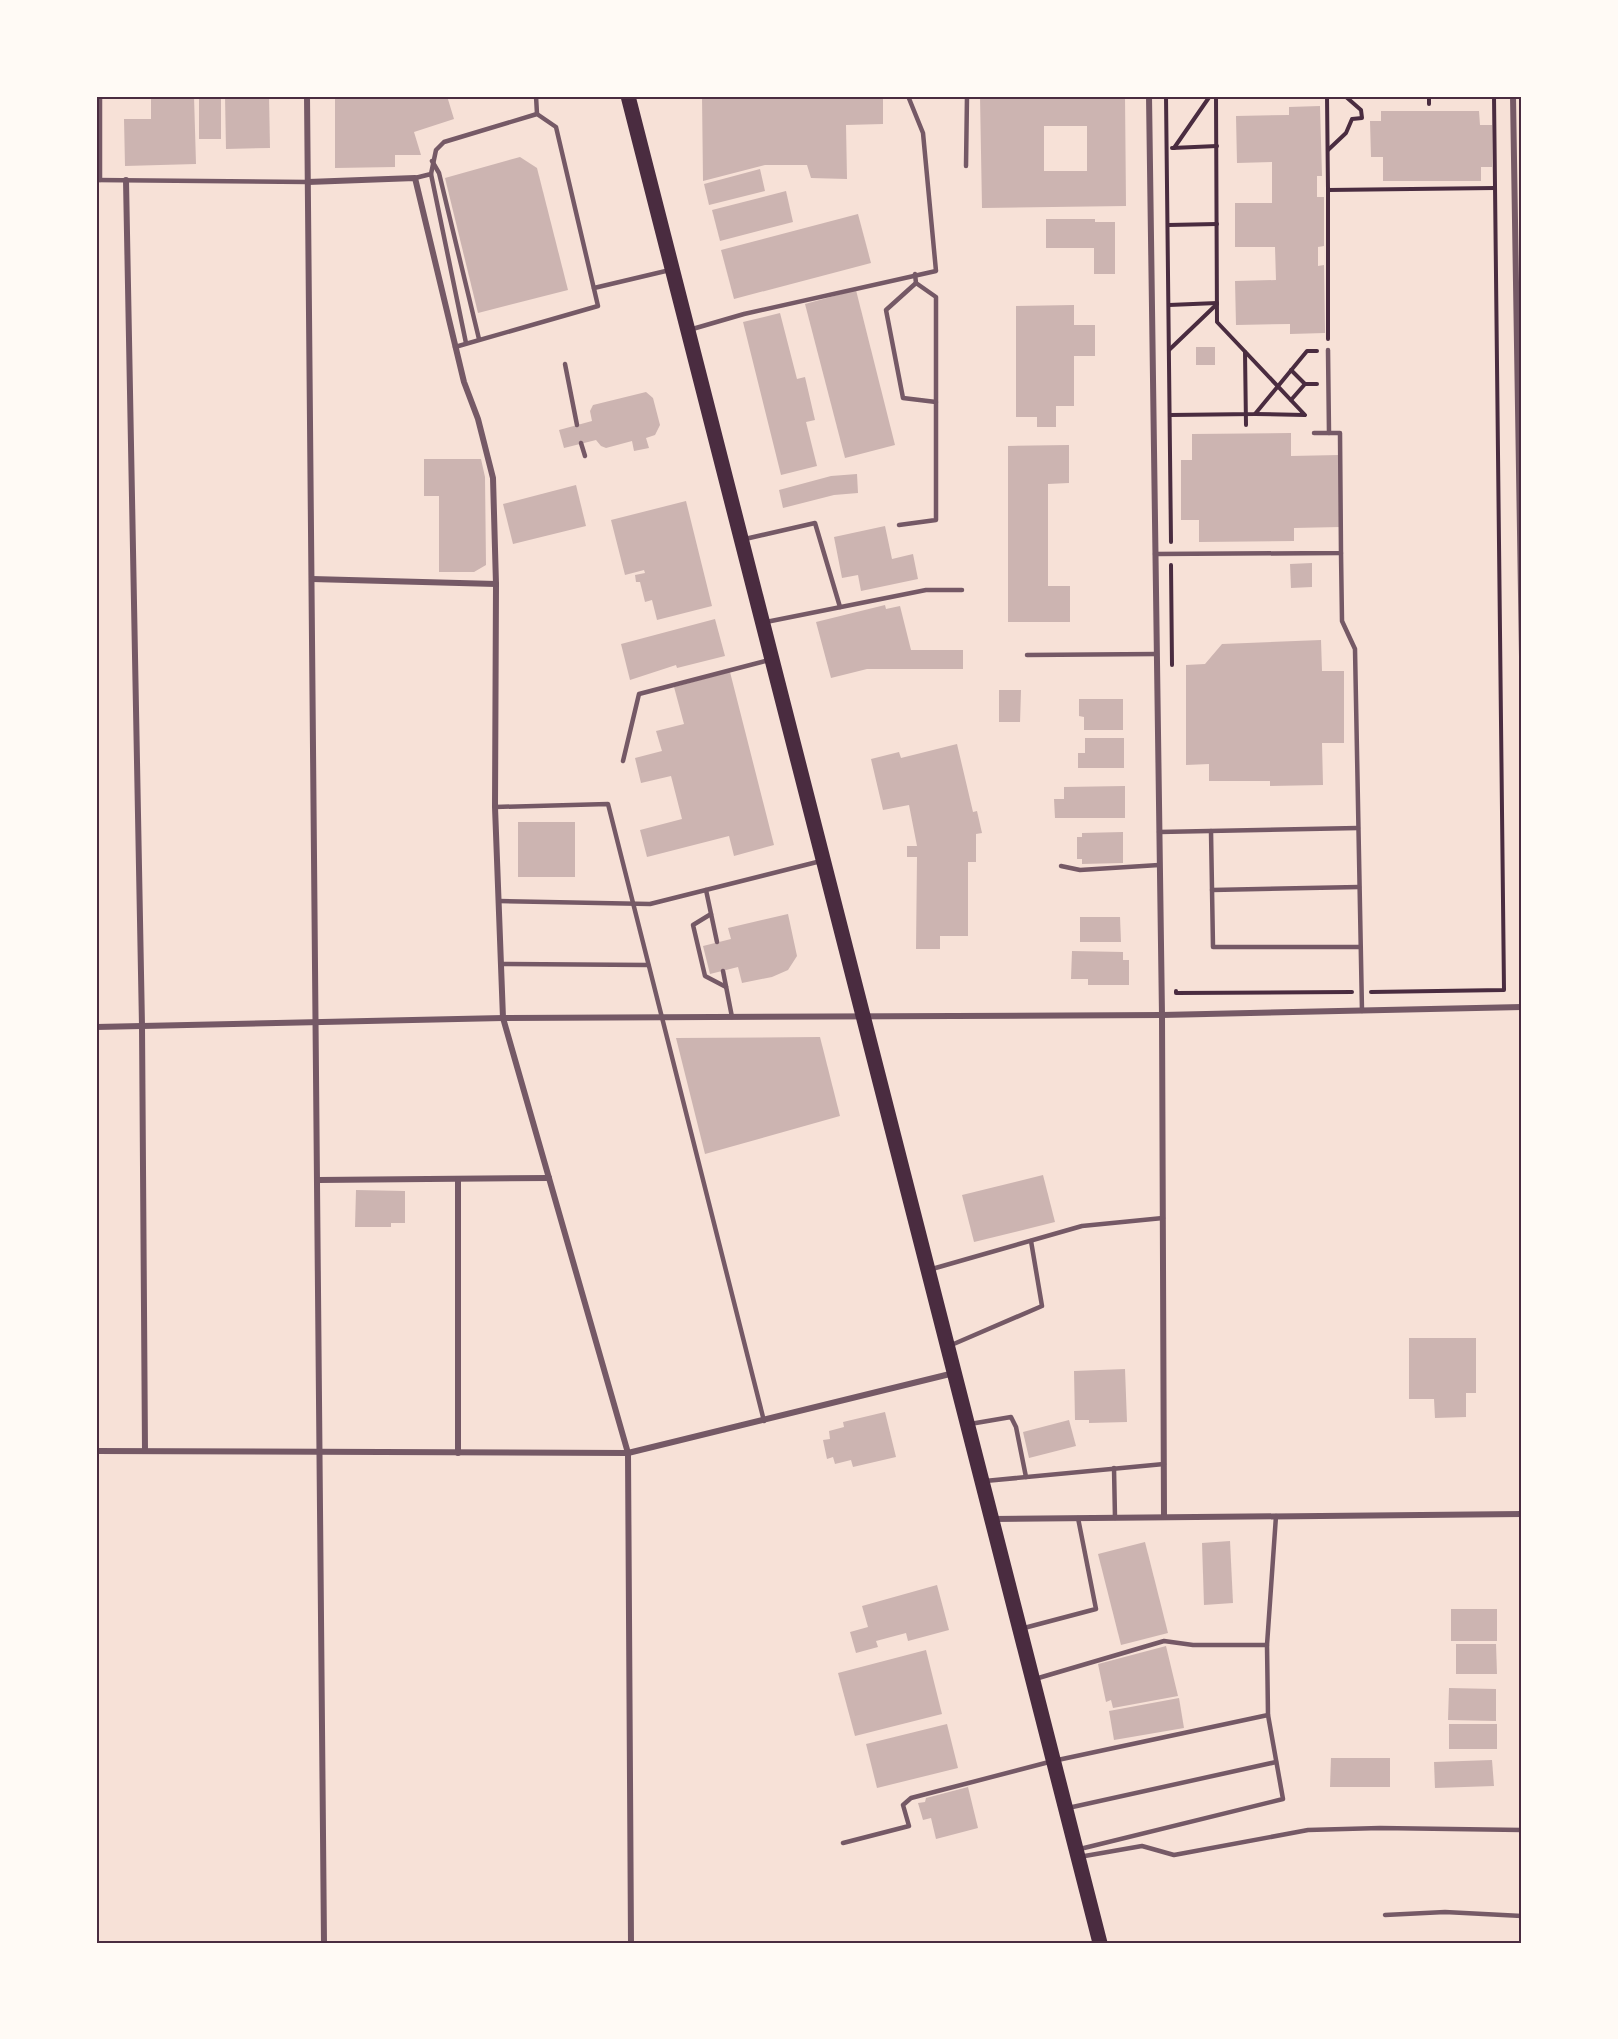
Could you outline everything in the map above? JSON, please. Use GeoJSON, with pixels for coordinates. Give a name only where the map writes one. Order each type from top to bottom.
{"type":"FeatureCollection","features":[{"type":"Feature","properties":{"kind":"main road"},"geometry":{"type":"LineString","coordinates":[[628,96],[1100,1943]]}},
{"type":"Feature","properties":{"kind":"street"},"geometry":{"type":"LineString","coordinates":[[308,96],[324,1943]]}},
{"type":"Feature","properties":{"kind":"street"},"geometry":{"type":"LineString","coordinates":[[1149,96],[1162,1016],[1164,1517]]}},
{"type":"Feature","properties":{"kind":"street"},"geometry":{"type":"LineString","coordinates":[[1513,96],[1522,656]]}},
{"type":"Feature","properties":{"kind":"street"},"geometry":{"type":"LineString","coordinates":[[308,182],[415,178],[455,347],[493,478],[496,584],[495,807],[503,1018],[628,1453],[631,1943]]}},
{"type":"Feature","properties":{"kind":"street"},"geometry":{"type":"LineString","coordinates":[[126,180],[142,1026],[145,1450]]}},
{"type":"Feature","properties":{"kind":"street"},"geometry":{"type":"LineString","coordinates":[[312,579],[496,584]]}},
{"type":"Feature","properties":{"kind":"street"},"geometry":{"type":"LineString","coordinates":[[96,1027],[503,1018],[1162,1016],[1522,1008]]}},
{"type":"Feature","properties":{"kind":"street"},"geometry":{"type":"LineString","coordinates":[[318,1180],[549,1178]]}},
{"type":"Feature","properties":{"kind":"street"},"geometry":{"type":"LineString","coordinates":[[458,1180],[459,1453]]}},
{"type":"Feature","properties":{"kind":"street"},"geometry":{"type":"LineString","coordinates":[[96,1451],[628,1453],[954,1372]]}},
{"type":"Feature","properties":{"kind":"street"},"geometry":{"type":"LineString","coordinates":[[992,1519],[1522,1514]]}},
{"type":"Feature","properties":{"kind":"lane"},"geometry":{"type":"LineString","coordinates":[[100,96],[98,180],[308,182]]}},
{"type":"Feature","properties":{"kind":"lane"},"geometry":{"type":"LineString","coordinates":[[536,96],[537,114]]}},
{"type":"Feature","properties":{"kind":"lane"},"geometry":{"type":"LineString","coordinates":[[688,330],[744,314],[936,271],[923,133],[908,96]]}},
{"type":"Feature","properties":{"kind":"lane"},"geometry":{"type":"LineString","coordinates":[[966,166],[967,96]]}},
{"type":"Feature","properties":{"kind":"lane"},"geometry":{"type":"LineString","coordinates":[[466,343],[431,174],[432,161],[444,142],[537,114]]}},
{"type":"Feature","properties":{"kind":"lane"},"geometry":{"type":"LineString","coordinates":[[455,347],[598,306],[556,127],[537,114]]}},
{"type":"Feature","properties":{"kind":"lane"},"geometry":{"type":"LineString","coordinates":[[432,161],[439,173],[479,339]]}},
{"type":"Feature","properties":{"kind":"lane"},"geometry":{"type":"LineString","coordinates":[[415,178],[431,174]]}},
{"type":"Feature","properties":{"kind":"lane"},"geometry":{"type":"LineString","coordinates":[[594,288],[672,269]]}},
{"type":"Feature","properties":{"kind":"lane"},"geometry":{"type":"LineString","coordinates":[[899,525],[936,520],[936,297],[916,283],[915,274]]}},
{"type":"Feature","properties":{"kind":"lane"},"geometry":{"type":"LineString","coordinates":[[916,283],[886,309],[903,398],[936,402]]}},
{"type":"Feature","properties":{"kind":"lane"},"geometry":{"type":"LineString","coordinates":[[1328,350],[1329,433]]}},
{"type":"Feature","properties":{"kind":"lane"},"geometry":{"type":"LineString","coordinates":[[565,364],[577,425]]}},
{"type":"Feature","properties":{"kind":"lane"},"geometry":{"type":"LineString","coordinates":[[1314,434],[1340,433],[1342,621],[1355,649],[1362,1011]]}},
{"type":"Feature","properties":{"kind":"lane"},"geometry":{"type":"LineString","coordinates":[[581,443],[585,456]]}},
{"type":"Feature","properties":{"kind":"lane"},"geometry":{"type":"LineString","coordinates":[[742,539],[815,523],[840,607]]}},
{"type":"Feature","properties":{"kind":"lane"},"geometry":{"type":"LineString","coordinates":[[1155,554],[1341,553]]}},
{"type":"Feature","properties":{"kind":"lane"},"geometry":{"type":"LineString","coordinates":[[763,623],[926,590],[962,590]]}},
{"type":"Feature","properties":{"kind":"lane"},"geometry":{"type":"LineString","coordinates":[[1027,655],[1157,654]]}},
{"type":"Feature","properties":{"kind":"lane"},"geometry":{"type":"LineString","coordinates":[[623,761],[639,694],[772,659]]}},
{"type":"Feature","properties":{"kind":"lane"},"geometry":{"type":"LineString","coordinates":[[495,807],[608,804],[764,1421]]}},
{"type":"Feature","properties":{"kind":"lane"},"geometry":{"type":"LineString","coordinates":[[1159,832],[1358,828]]}},
{"type":"Feature","properties":{"kind":"lane"},"geometry":{"type":"LineString","coordinates":[[1211,831],[1213,947],[1360,947]]}},
{"type":"Feature","properties":{"kind":"lane"},"geometry":{"type":"LineString","coordinates":[[499,901],[650,904],[824,860]]}},
{"type":"Feature","properties":{"kind":"lane"},"geometry":{"type":"LineString","coordinates":[[1060,866],[1080,870],[1160,865]]}},
{"type":"Feature","properties":{"kind":"lane"},"geometry":{"type":"LineString","coordinates":[[1212,890],[1359,887]]}},
{"type":"Feature","properties":{"kind":"lane"},"geometry":{"type":"LineString","coordinates":[[706,890],[717,942]]}},
{"type":"Feature","properties":{"kind":"lane"},"geometry":{"type":"LineString","coordinates":[[711,914],[693,925],[705,976],[726,987]]}},
{"type":"Feature","properties":{"kind":"lane"},"geometry":{"type":"LineString","coordinates":[[501,964],[648,965]]}},
{"type":"Feature","properties":{"kind":"lane"},"geometry":{"type":"LineString","coordinates":[[723,971],[732,1017]]}},
{"type":"Feature","properties":{"kind":"lane"},"geometry":{"type":"LineString","coordinates":[[928,1270],[1082,1226],[1163,1218]]}},
{"type":"Feature","properties":{"kind":"lane"},"geometry":{"type":"LineString","coordinates":[[948,1346],[1042,1306],[1031,1240]]}},
{"type":"Feature","properties":{"kind":"lane"},"geometry":{"type":"LineString","coordinates":[[967,1425],[1011,1417],[1016,1427],[1026,1477]]}},
{"type":"Feature","properties":{"kind":"lane"},"geometry":{"type":"LineString","coordinates":[[982,1481],[1164,1464]]}},
{"type":"Feature","properties":{"kind":"lane"},"geometry":{"type":"LineString","coordinates":[[1114,1468],[1115,1518]]}},
{"type":"Feature","properties":{"kind":"lane"},"geometry":{"type":"LineString","coordinates":[[1077,1853],[1282,1799],[1268,1715],[1267,1645],[1276,1516]]}},
{"type":"Feature","properties":{"kind":"lane"},"geometry":{"type":"LineString","coordinates":[[1020,1629],[1096,1609],[1078,1518]]}},
{"type":"Feature","properties":{"kind":"lane"},"geometry":{"type":"LineString","coordinates":[[1033,1680],[1164,1641],[1193,1646],[1267,1645]]}},
{"type":"Feature","properties":{"kind":"lane"},"geometry":{"type":"LineString","coordinates":[[843,1843],[909,1826],[903,1805],[911,1798],[1053,1761],[1268,1715]]}},
{"type":"Feature","properties":{"kind":"lane"},"geometry":{"type":"LineString","coordinates":[[1066,1809],[1276,1762]]}},
{"type":"Feature","properties":{"kind":"lane"},"geometry":{"type":"LineString","coordinates":[[1077,1853],[1142,1846],[1174,1856],[1308,1830],[1380,1828],[1522,1830]]}},
{"type":"Feature","properties":{"kind":"lane"},"geometry":{"type":"LineString","coordinates":[[1385,1915],[1445,1911],[1522,1916]]}},
{"type":"Feature","properties":{"kind":"path"},"geometry":{"type":"LineString","coordinates":[[1174,148],[1210,96]]}},
{"type":"Feature","properties":{"kind":"path"},"geometry":{"type":"LineString","coordinates":[[1170,416],[1305,415],[1217,322],[1216,96]]}},
{"type":"Feature","properties":{"kind":"path"},"geometry":{"type":"LineString","coordinates":[[1255,414],[1306,351],[1328,350],[1327,96]]}},
{"type":"Feature","properties":{"kind":"path"},"geometry":{"type":"LineString","coordinates":[[1328,150],[1346,133],[1352,119],[1362,118],[1361,110],[1345,96]]}},
{"type":"Feature","properties":{"kind":"path"},"geometry":{"type":"LineString","coordinates":[[1429,96],[1429,104]]}},
{"type":"Feature","properties":{"kind":"path"},"geometry":{"type":"LineString","coordinates":[[1167,148],[1216,146]]}},
{"type":"Feature","properties":{"kind":"path"},"geometry":{"type":"LineString","coordinates":[[1328,190],[1495,188]]}},
{"type":"Feature","properties":{"kind":"path"},"geometry":{"type":"LineString","coordinates":[[1168,225],[1217,224]]}},
{"type":"Feature","properties":{"kind":"path"},"geometry":{"type":"LineString","coordinates":[[1168,305],[1217,303]]}},
{"type":"Feature","properties":{"kind":"path"},"geometry":{"type":"LineString","coordinates":[[1169,350],[1217,303]]}},
{"type":"Feature","properties":{"kind":"path"},"geometry":{"type":"LineString","coordinates":[[1245,351],[1246,425]]}},
{"type":"Feature","properties":{"kind":"path"},"geometry":{"type":"LineString","coordinates":[[1291,370],[1305,384]]}},
{"type":"Feature","properties":{"kind":"path"},"geometry":{"type":"LineString","coordinates":[[1291,400],[1305,384],[1329,383]]}},
{"type":"Feature","properties":{"kind":"building"},"geometry":{"type":"Polygon","coordinates":[[[151,96],[194,96],[196,164],[125,166],[124,119],[151,119],[151,96]]]}},
{"type":"Feature","properties":{"kind":"building"},"geometry":{"type":"Polygon","coordinates":[[[199,96],[221,96],[221,139],[199,139],[199,96]]]}},
{"type":"Feature","properties":{"kind":"building"},"geometry":{"type":"Polygon","coordinates":[[[225,96],[269,96],[270,148],[226,149],[225,96]]]}},
{"type":"Feature","properties":{"kind":"building"},"geometry":{"type":"Polygon","coordinates":[[[335,96],[447,96],[454,119],[414,132],[421,155],[395,155],[395,167],[335,168],[335,96]]]}},
{"type":"Feature","properties":{"kind":"building"},"geometry":{"type":"Polygon","coordinates":[[[702,96],[883,96],[883,124],[846,125],[847,179],[811,178],[807,165],[765,165],[703,181],[702,96]]]}},
{"type":"Feature","properties":{"kind":"building"},"geometry":{"type":"Polygon","coordinates":[[[980,96],[1125,96],[1126,206],[982,208],[980,96]],[[1044,126],[1044,171],[1087,171],[1087,126],[1044,126]]]}},
{"type":"Feature","properties":{"kind":"building"},"geometry":{"type":"Polygon","coordinates":[[[1320,106],[1322,176],[1317,176],[1317,197],[1324,197],[1324,246],[1318,247],[1318,266],[1324,265],[1325,333],[1290,334],[1290,324],[1236,325],[1235,281],[1276,280],[1275,247],[1235,247],[1235,203],[1272,203],[1272,162],[1237,163],[1236,116],[1289,115],[1289,107],[1320,106]]]}},
{"type":"Feature","properties":{"kind":"building"},"geometry":{"type":"Polygon","coordinates":[[[1381,111],[1479,111],[1480,125],[1492,125],[1492,167],[1481,167],[1481,181],[1383,181],[1383,157],[1371,157],[1370,121],[1381,121],[1381,111]]]}},
{"type":"Feature","properties":{"kind":"building"},"geometry":{"type":"Polygon","coordinates":[[[520,157],[537,168],[568,290],[478,313],[445,178],[520,157]]]}},
{"type":"Feature","properties":{"kind":"building"},"geometry":{"type":"Polygon","coordinates":[[[760,169],[765,191],[709,205],[704,184],[760,169]]]}},
{"type":"Feature","properties":{"kind":"building"},"geometry":{"type":"Polygon","coordinates":[[[786,191],[793,222],[720,241],[712,210],[786,191]]]}},
{"type":"Feature","properties":{"kind":"building"},"geometry":{"type":"Polygon","coordinates":[[[858,214],[871,263],[734,299],[721,250],[858,214]]]}},
{"type":"Feature","properties":{"kind":"building"},"geometry":{"type":"Polygon","coordinates":[[[1046,219],[1095,219],[1095,222],[1115,222],[1115,274],[1094,274],[1094,248],[1046,248],[1046,219]]]}},
{"type":"Feature","properties":{"kind":"building"},"geometry":{"type":"Polygon","coordinates":[[[856,290],[895,445],[845,458],[805,304],[856,290]]]}},
{"type":"Feature","properties":{"kind":"building"},"geometry":{"type":"Polygon","coordinates":[[[1074,305],[1074,325],[1095,325],[1095,356],[1074,356],[1074,406],[1056,406],[1056,427],[1037,427],[1037,417],[1016,417],[1016,306],[1074,305]]]}},
{"type":"Feature","properties":{"kind":"building"},"geometry":{"type":"Polygon","coordinates":[[[780,313],[797,379],[805,377],[815,420],[806,422],[817,466],[781,475],[743,322],[780,313]]]}},
{"type":"Feature","properties":{"kind":"building"},"geometry":{"type":"Polygon","coordinates":[[[1196,347],[1215,347],[1215,365],[1196,365],[1196,347]]]}},
{"type":"Feature","properties":{"kind":"building"},"geometry":{"type":"Polygon","coordinates":[[[646,392],[653,398],[660,425],[655,435],[646,438],[649,448],[634,451],[632,441],[606,448],[596,440],[564,448],[559,430],[592,421],[590,411],[593,405],[646,392]]]}},
{"type":"Feature","properties":{"kind":"building"},"geometry":{"type":"Polygon","coordinates":[[[1291,433],[1291,456],[1339,455],[1340,527],[1294,528],[1294,541],[1199,542],[1199,520],[1181,520],[1181,460],[1192,460],[1192,434],[1291,433]]]}},
{"type":"Feature","properties":{"kind":"building"},"geometry":{"type":"Polygon","coordinates":[[[1069,445],[1069,483],[1048,484],[1048,586],[1070,586],[1070,622],[1008,622],[1008,446],[1069,445]]]}},
{"type":"Feature","properties":{"kind":"building"},"geometry":{"type":"Polygon","coordinates":[[[424,459],[481,459],[485,477],[486,565],[474,572],[439,572],[439,496],[424,496],[424,459]]]}},
{"type":"Feature","properties":{"kind":"building"},"geometry":{"type":"Polygon","coordinates":[[[857,474],[858,493],[834,495],[783,508],[779,490],[831,476],[857,474]]]}},
{"type":"Feature","properties":{"kind":"building"},"geometry":{"type":"Polygon","coordinates":[[[576,485],[586,526],[513,544],[503,504],[576,485]]]}},
{"type":"Feature","properties":{"kind":"building"},"geometry":{"type":"Polygon","coordinates":[[[686,501],[712,606],[657,620],[652,600],[645,602],[640,582],[636,582],[635,575],[645,573],[644,570],[625,575],[611,520],[686,501]]]}},
{"type":"Feature","properties":{"kind":"building"},"geometry":{"type":"Polygon","coordinates":[[[885,526],[892,559],[913,554],[918,579],[861,591],[858,575],[842,578],[834,537],[885,526]]]}},
{"type":"Feature","properties":{"kind":"building"},"geometry":{"type":"Polygon","coordinates":[[[1312,563],[1312,587],[1291,588],[1290,564],[1312,563]]]}},
{"type":"Feature","properties":{"kind":"building"},"geometry":{"type":"Polygon","coordinates":[[[885,605],[886,609],[900,606],[911,650],[963,650],[963,669],[867,669],[831,678],[816,622],[885,605]]]}},
{"type":"Feature","properties":{"kind":"building"},"geometry":{"type":"Polygon","coordinates":[[[715,619],[725,656],[677,668],[676,665],[630,680],[621,644],[715,619]]]}},
{"type":"Feature","properties":{"kind":"building"},"geometry":{"type":"Polygon","coordinates":[[[1321,640],[1322,671],[1344,671],[1344,743],[1322,743],[1323,785],[1270,786],[1270,781],[1209,781],[1209,764],[1186,765],[1186,665],[1205,664],[1222,644],[1321,640]]]}},
{"type":"Feature","properties":{"kind":"building"},"geometry":{"type":"Polygon","coordinates":[[[730,672],[774,845],[734,856],[729,836],[647,857],[640,830],[682,819],[671,776],[641,783],[635,758],[662,751],[656,731],[684,724],[674,687],[730,672]]]}},
{"type":"Feature","properties":{"kind":"building"},"geometry":{"type":"Polygon","coordinates":[[[999,690],[1021,690],[1020,722],[999,722],[999,690]]]}},
{"type":"Feature","properties":{"kind":"building"},"geometry":{"type":"Polygon","coordinates":[[[1079,699],[1123,699],[1123,730],[1084,730],[1084,717],[1079,716],[1079,699]]]}},
{"type":"Feature","properties":{"kind":"building"},"geometry":{"type":"Polygon","coordinates":[[[1085,738],[1124,738],[1124,768],[1078,768],[1078,753],[1085,753],[1085,738]]]}},
{"type":"Feature","properties":{"kind":"building"},"geometry":{"type":"Polygon","coordinates":[[[957,744],[973,812],[977,811],[982,833],[976,834],[976,862],[968,862],[968,936],[940,936],[940,949],[916,949],[917,857],[907,857],[907,846],[917,846],[909,805],[883,810],[871,759],[899,752],[901,758],[957,744]]]}},
{"type":"Feature","properties":{"kind":"building"},"geometry":{"type":"Polygon","coordinates":[[[1125,786],[1125,818],[1055,818],[1054,799],[1064,799],[1064,787],[1125,786]]]}},
{"type":"Feature","properties":{"kind":"building"},"geometry":{"type":"Polygon","coordinates":[[[518,822],[575,822],[575,877],[518,877],[518,822]]]}},
{"type":"Feature","properties":{"kind":"building"},"geometry":{"type":"Polygon","coordinates":[[[1123,832],[1123,863],[1082,864],[1082,859],[1077,859],[1077,837],[1082,837],[1082,833],[1123,832]]]}},
{"type":"Feature","properties":{"kind":"building"},"geometry":{"type":"Polygon","coordinates":[[[788,914],[797,956],[788,970],[772,977],[742,983],[738,967],[710,974],[703,946],[731,939],[728,928],[788,914]]]}},
{"type":"Feature","properties":{"kind":"building"},"geometry":{"type":"Polygon","coordinates":[[[1080,917],[1120,917],[1121,942],[1080,942],[1080,917]]]}},
{"type":"Feature","properties":{"kind":"building"},"geometry":{"type":"Polygon","coordinates":[[[1072,951],[1123,952],[1123,960],[1129,960],[1129,985],[1088,985],[1088,979],[1071,979],[1072,951]]]}},
{"type":"Feature","properties":{"kind":"building"},"geometry":{"type":"Polygon","coordinates":[[[820,1037],[840,1116],[705,1154],[676,1038],[820,1037]]]}},
{"type":"Feature","properties":{"kind":"building"},"geometry":{"type":"Polygon","coordinates":[[[1043,1175],[1055,1222],[974,1242],[962,1195],[1043,1175]]]}},
{"type":"Feature","properties":{"kind":"building"},"geometry":{"type":"Polygon","coordinates":[[[356,1190],[405,1191],[405,1223],[391,1223],[391,1227],[355,1227],[356,1190]]]}},
{"type":"Feature","properties":{"kind":"building"},"geometry":{"type":"Polygon","coordinates":[[[1409,1338],[1476,1338],[1476,1393],[1466,1393],[1466,1417],[1435,1418],[1434,1399],[1409,1399],[1409,1338]]]}},
{"type":"Feature","properties":{"kind":"building"},"geometry":{"type":"Polygon","coordinates":[[[1125,1369],[1127,1422],[1089,1423],[1089,1420],[1075,1420],[1074,1371],[1125,1369]]]}},
{"type":"Feature","properties":{"kind":"building"},"geometry":{"type":"Polygon","coordinates":[[[885,1412],[896,1457],[853,1467],[851,1460],[835,1464],[833,1457],[827,1459],[823,1440],[830,1439],[829,1431],[844,1427],[843,1422],[885,1412]]]}},
{"type":"Feature","properties":{"kind":"building"},"geometry":{"type":"Polygon","coordinates":[[[1069,1420],[1076,1446],[1029,1458],[1023,1432],[1069,1420]]]}},
{"type":"Feature","properties":{"kind":"building"},"geometry":{"type":"Polygon","coordinates":[[[1230,1541],[1233,1603],[1204,1605],[1202,1543],[1230,1541]]]}},
{"type":"Feature","properties":{"kind":"building"},"geometry":{"type":"Polygon","coordinates":[[[1145,1542],[1168,1633],[1121,1645],[1098,1554],[1145,1542]]]}},
{"type":"Feature","properties":{"kind":"building"},"geometry":{"type":"Polygon","coordinates":[[[937,1585],[949,1630],[908,1641],[906,1633],[876,1641],[878,1647],[856,1653],[850,1632],[868,1627],[862,1606],[937,1585]]]}},
{"type":"Feature","properties":{"kind":"building"},"geometry":{"type":"Polygon","coordinates":[[[1451,1609],[1497,1609],[1497,1641],[1451,1641],[1451,1609]]]}},
{"type":"Feature","properties":{"kind":"building"},"geometry":{"type":"Polygon","coordinates":[[[1456,1644],[1496,1644],[1497,1674],[1456,1674],[1456,1644]]]}},
{"type":"Feature","properties":{"kind":"building"},"geometry":{"type":"Polygon","coordinates":[[[1166,1646],[1178,1696],[1113,1708],[1111,1700],[1106,1702],[1098,1664],[1166,1646]]]}},
{"type":"Feature","properties":{"kind":"building"},"geometry":{"type":"Polygon","coordinates":[[[926,1650],[942,1714],[855,1736],[838,1673],[926,1650]]]}},
{"type":"Feature","properties":{"kind":"building"},"geometry":{"type":"Polygon","coordinates":[[[1449,1688],[1496,1689],[1496,1721],[1448,1720],[1449,1688]]]}},
{"type":"Feature","properties":{"kind":"building"},"geometry":{"type":"Polygon","coordinates":[[[1179,1698],[1184,1728],[1114,1740],[1109,1711],[1179,1698]]]}},
{"type":"Feature","properties":{"kind":"building"},"geometry":{"type":"Polygon","coordinates":[[[947,1724],[958,1768],[877,1788],[866,1744],[947,1724]]]}},
{"type":"Feature","properties":{"kind":"building"},"geometry":{"type":"Polygon","coordinates":[[[1449,1724],[1497,1724],[1497,1749],[1449,1749],[1449,1724]]]}},
{"type":"Feature","properties":{"kind":"building"},"geometry":{"type":"Polygon","coordinates":[[[1331,1758],[1390,1758],[1390,1787],[1330,1787],[1331,1758]]]}},
{"type":"Feature","properties":{"kind":"building"},"geometry":{"type":"Polygon","coordinates":[[[1492,1760],[1494,1786],[1435,1788],[1434,1762],[1492,1760]]]}},
{"type":"Feature","properties":{"kind":"building"},"geometry":{"type":"Polygon","coordinates":[[[968,1787],[978,1828],[936,1839],[931,1818],[923,1820],[918,1803],[925,1802],[926,1798],[968,1787]]]}}]}
